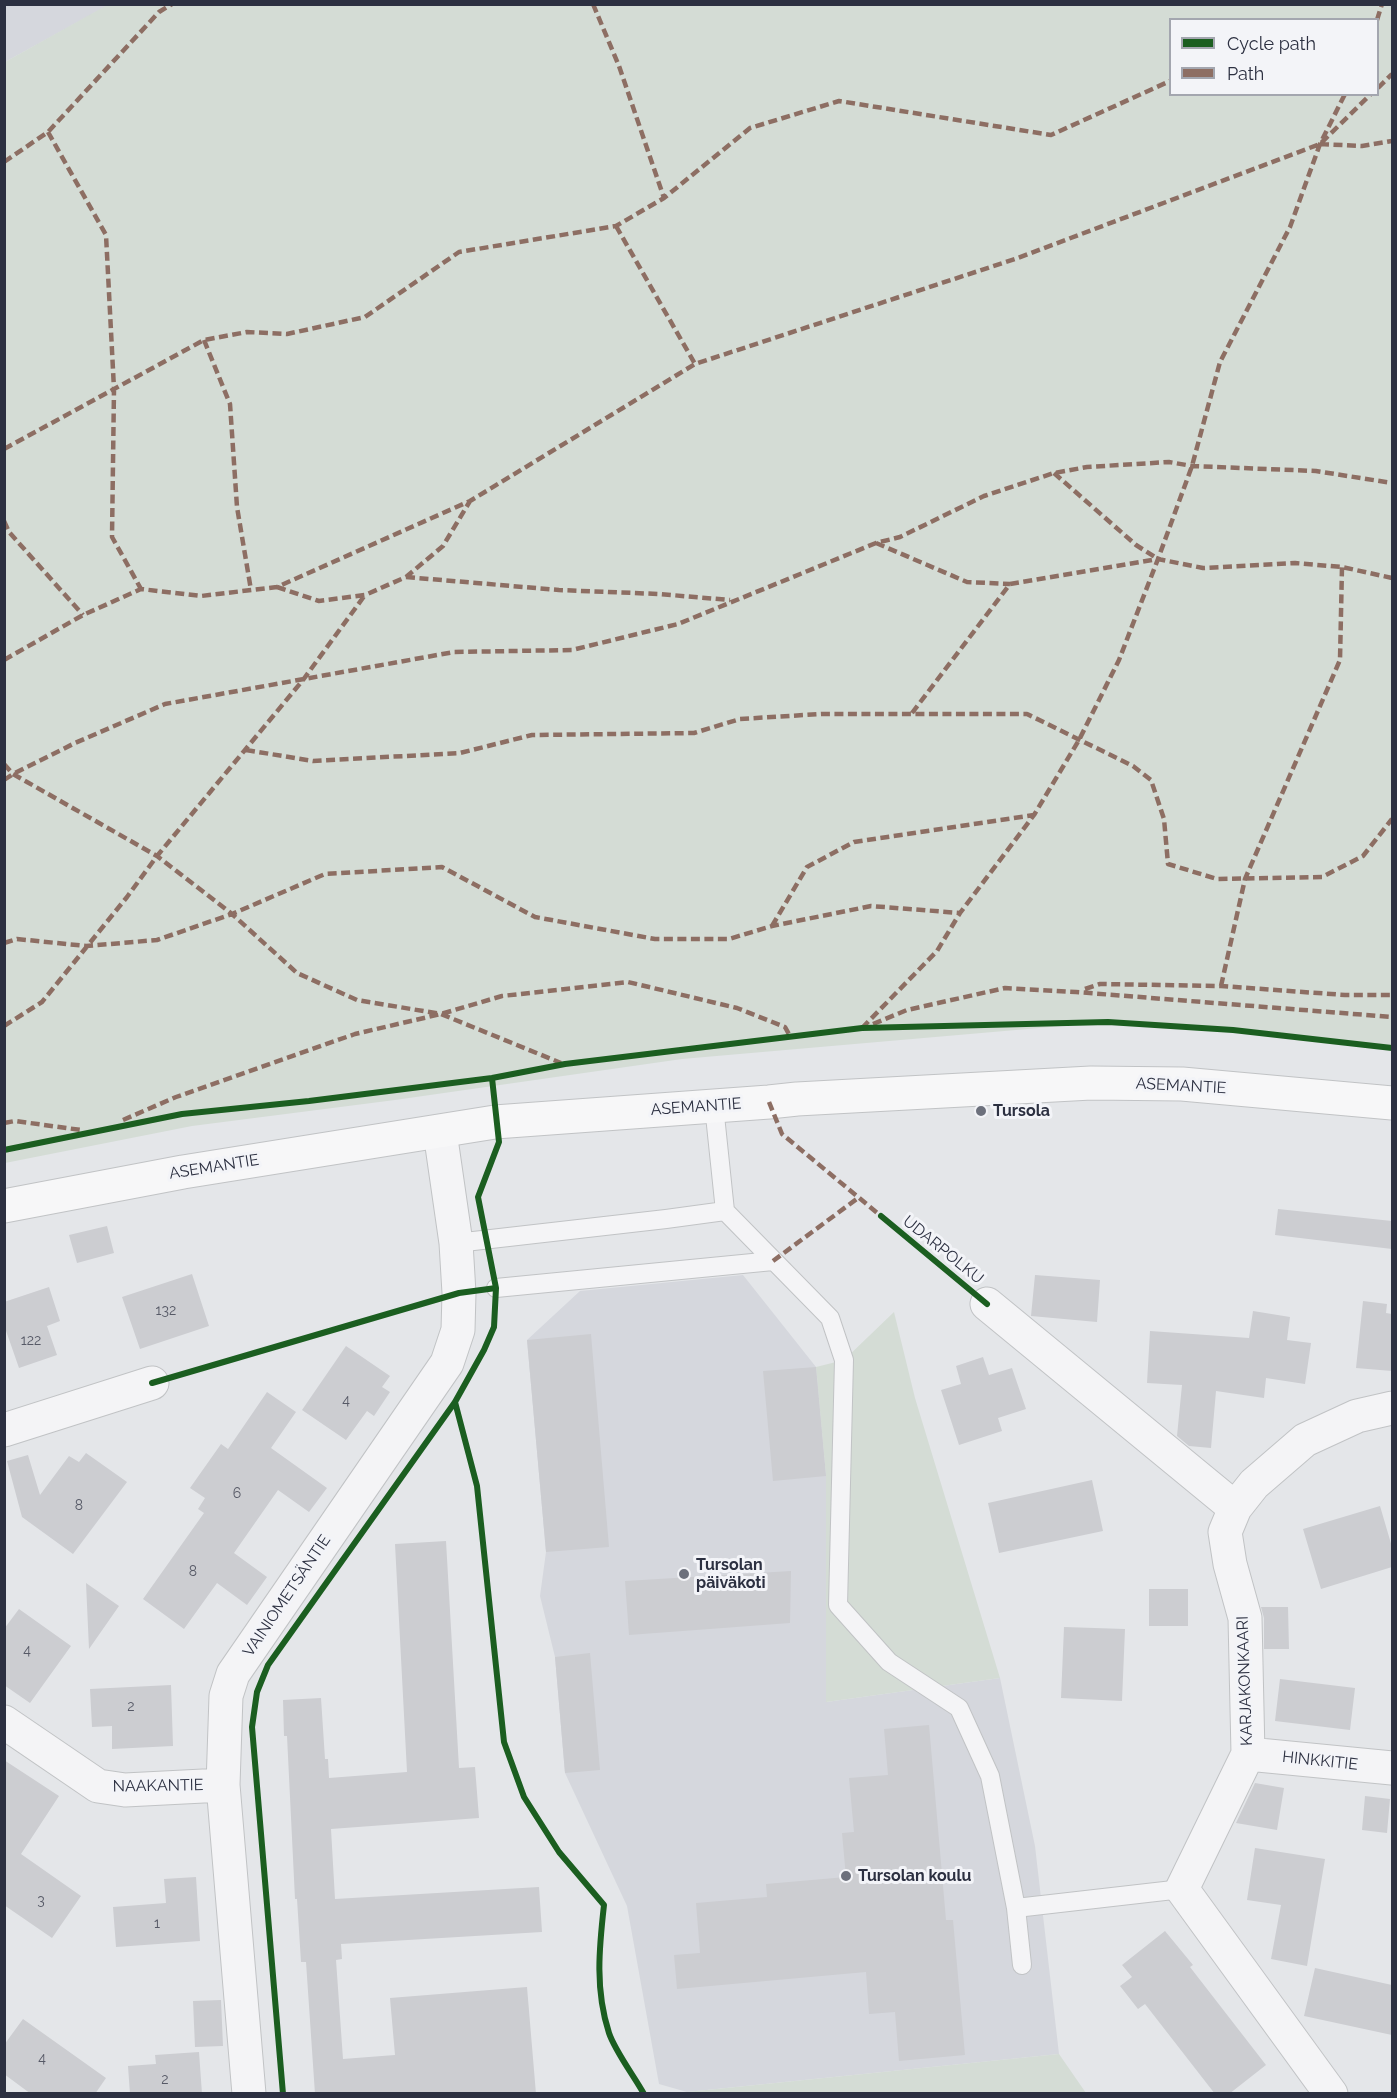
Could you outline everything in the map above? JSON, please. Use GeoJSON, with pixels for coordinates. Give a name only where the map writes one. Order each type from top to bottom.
{"type":"FeatureCollection","features":[{"type":"Feature","properties":{"kind":"main road","name":"ASEMANTIE"},"geometry":{"type":"LineString","coordinates":[[4,1206],[183,1172],[495,1122],[797,1099],[1091,1083],[1182,1084],[1392,1103]]}},
{"type":"Feature","properties":{"kind":"street","name":"VAINIOMETSÄNTIE"},"geometry":{"type":"LineString","coordinates":[[249,2094],[223,1785],[226,1696],[233,1674],[447,1363],[458,1330],[459,1293],[471,1241],[440,1132]]}},
{"type":"Feature","properties":{"kind":"street","name":"UDARPOLKU"},"geometry":{"type":"LineString","coordinates":[[987,1304],[1235,1508]]}},
{"type":"Feature","properties":{"kind":"street"},"geometry":{"type":"LineString","coordinates":[[4,1430],[152,1383]]}},
{"type":"Feature","properties":{"kind":"street","name":"KARJAKONKAARI"},"geometry":{"type":"LineString","coordinates":[[1182,1889],[1248,1754],[1245,1618],[1230,1564],[1225,1532],[1235,1508],[1254,1484],[1305,1440],[1357,1416],[1392,1408]]}},
{"type":"Feature","properties":{"kind":"street","name":"NAAKANTIE"},"geometry":{"type":"LineString","coordinates":[[4,1722],[98,1786],[124,1790],[223,1785]]}},
{"type":"Feature","properties":{"kind":"street","name":"HINKKITIE"},"geometry":{"type":"LineString","coordinates":[[1248,1754],[1392,1768]]}},
{"type":"Feature","properties":{"kind":"street"},"geometry":{"type":"LineString","coordinates":[[1182,1889],[1331,2094]]}},
{"type":"Feature","properties":{"kind":"lane"},"geometry":{"type":"LineString","coordinates":[[714,1106],[725,1211],[830,1318],[844,1360],[838,1605],[889,1662],[959,1708],[990,1776],[1016,1908],[1023,1965]]}},
{"type":"Feature","properties":{"kind":"lane"},"geometry":{"type":"LineString","coordinates":[[471,1241],[725,1211]]}},
{"type":"Feature","properties":{"kind":"lane"},"geometry":{"type":"LineString","coordinates":[[496,1288],[773,1261]]}},
{"type":"Feature","properties":{"kind":"lane"},"geometry":{"type":"LineString","coordinates":[[1016,1908],[1182,1889]]}},
{"type":"Feature","properties":{"kind":"shaded area"},"geometry":{"type":"Polygon","coordinates":[[[109,4],[1392,5],[1392,1048],[1233,1030],[1108,1022],[682,1059],[192,1126],[5,1163],[5,62],[109,4]]]}},
{"type":"Feature","properties":{"kind":"shaded area"},"geometry":{"type":"Polygon","coordinates":[[[5,5],[109,5],[5,62],[5,5]]]}},
{"type":"Feature","properties":{"kind":"shaded area"},"geometry":{"type":"Polygon","coordinates":[[[743,1275],[816,1367],[826,1476],[826,1702],[1000,1678],[1035,1846],[1059,2054],[687,2092],[659,2084],[627,1906],[565,1773],[555,1657],[540,1596],[546,1552],[527,1340],[580,1291],[743,1275]]]}},
{"type":"Feature","properties":{"kind":"shaded area"},"geometry":{"type":"Polygon","coordinates":[[[894,1312],[915,1398],[1000,1678],[826,1702],[826,1476],[816,1367],[844,1360],[894,1312]]]}},
{"type":"Feature","properties":{"kind":"shaded area"},"geometry":{"type":"Polygon","coordinates":[[[1059,2054],[1086,2093],[687,2092],[1059,2054]]]}},
{"type":"Feature","properties":{"kind":"building"},"geometry":{"type":"Polygon","coordinates":[[[1278,1209],[1392,1221],[1392,1249],[1275,1235],[1278,1209]]]}},
{"type":"Feature","properties":{"kind":"building"},"geometry":{"type":"Polygon","coordinates":[[[107,1226],[114,1253],[77,1263],[69,1235],[107,1226]]]}},
{"type":"Feature","properties":{"kind":"building"},"geometry":{"type":"Polygon","coordinates":[[[192,1274],[209,1326],[140,1349],[122,1297],[192,1274]]]}},
{"type":"Feature","properties":{"kind":"building"},"geometry":{"type":"Polygon","coordinates":[[[1035,1275],[1100,1280],[1097,1322],[1031,1316],[1035,1275]]]}},
{"type":"Feature","properties":{"kind":"building"},"geometry":{"type":"Polygon","coordinates":[[[49,1287],[60,1321],[47,1326],[57,1355],[19,1368],[4,1325],[4,1302],[49,1287]]]}},
{"type":"Feature","properties":{"kind":"building"},"geometry":{"type":"Polygon","coordinates":[[[1363,1301],[1387,1304],[1386,1313],[1392,1314],[1392,1371],[1356,1368],[1363,1301]]]}},
{"type":"Feature","properties":{"kind":"building"},"geometry":{"type":"Polygon","coordinates":[[[1253,1311],[1290,1317],[1287,1340],[1311,1343],[1305,1384],[1266,1378],[1264,1398],[1216,1391],[1211,1448],[1189,1446],[1177,1436],[1182,1385],[1147,1383],[1150,1331],[1249,1338],[1253,1311]]]}},
{"type":"Feature","properties":{"kind":"building"},"geometry":{"type":"Polygon","coordinates":[[[591,1334],[609,1547],[546,1552],[527,1340],[591,1334]]]}},
{"type":"Feature","properties":{"kind":"building"},"geometry":{"type":"Polygon","coordinates":[[[346,1346],[390,1376],[382,1387],[390,1392],[374,1416],[367,1411],[346,1440],[302,1410],[346,1346]]]}},
{"type":"Feature","properties":{"kind":"building"},"geometry":{"type":"Polygon","coordinates":[[[983,1357],[989,1375],[1012,1368],[1026,1409],[998,1418],[1002,1431],[959,1445],[941,1390],[961,1384],[956,1366],[983,1357]]]}},
{"type":"Feature","properties":{"kind":"building"},"geometry":{"type":"Polygon","coordinates":[[[816,1367],[826,1476],[773,1481],[763,1371],[816,1367]]]}},
{"type":"Feature","properties":{"kind":"building"},"geometry":{"type":"Polygon","coordinates":[[[267,1392],[296,1412],[271,1448],[327,1488],[309,1512],[278,1490],[234,1553],[267,1577],[247,1605],[217,1583],[184,1629],[143,1599],[204,1513],[198,1509],[205,1498],[190,1488],[221,1444],[228,1449],[267,1392]]]}},
{"type":"Feature","properties":{"kind":"building"},"geometry":{"type":"Polygon","coordinates":[[[86,1453],[127,1482],[73,1554],[22,1517],[7,1461],[28,1455],[40,1495],[69,1456],[79,1462],[86,1453]]]}},
{"type":"Feature","properties":{"kind":"building"},"geometry":{"type":"Polygon","coordinates":[[[1092,1480],[1103,1531],[999,1553],[988,1503],[1092,1480]]]}},
{"type":"Feature","properties":{"kind":"building"},"geometry":{"type":"Polygon","coordinates":[[[1380,1506],[1392,1547],[1392,1567],[1321,1589],[1303,1529],[1380,1506]]]}},
{"type":"Feature","properties":{"kind":"building"},"geometry":{"type":"Polygon","coordinates":[[[446,1541],[459,1768],[475,1767],[479,1818],[331,1829],[335,1899],[539,1887],[542,1932],[341,1944],[342,1959],[336,1960],[343,2059],[395,2055],[390,1998],[527,1987],[536,2094],[315,2094],[306,1962],[301,1962],[297,1899],[295,1899],[287,1736],[284,1736],[283,1700],[321,1698],[325,1759],[328,1759],[329,1778],[407,1772],[395,1544],[446,1541]]]}},
{"type":"Feature","properties":{"kind":"building"},"geometry":{"type":"Polygon","coordinates":[[[791,1571],[790,1623],[629,1635],[625,1581],[791,1571]]]}},
{"type":"Feature","properties":{"kind":"building"},"geometry":{"type":"Polygon","coordinates":[[[86,1583],[119,1606],[89,1649],[86,1583]]]}},
{"type":"Feature","properties":{"kind":"building"},"geometry":{"type":"Polygon","coordinates":[[[1149,1589],[1188,1589],[1188,1626],[1149,1626],[1149,1589]]]}},
{"type":"Feature","properties":{"kind":"building"},"geometry":{"type":"Polygon","coordinates":[[[1261,1607],[1288,1607],[1289,1649],[1264,1649],[1264,1618],[1261,1607]]]}},
{"type":"Feature","properties":{"kind":"building"},"geometry":{"type":"Polygon","coordinates":[[[19,1609],[71,1646],[30,1703],[4,1685],[4,1629],[19,1609]]]}},
{"type":"Feature","properties":{"kind":"building"},"geometry":{"type":"Polygon","coordinates":[[[1064,1627],[1125,1629],[1122,1701],[1061,1698],[1064,1627]]]}},
{"type":"Feature","properties":{"kind":"building"},"geometry":{"type":"Polygon","coordinates":[[[590,1653],[600,1770],[565,1773],[555,1657],[590,1653]]]}},
{"type":"Feature","properties":{"kind":"building"},"geometry":{"type":"Polygon","coordinates":[[[1280,1679],[1355,1688],[1350,1730],[1275,1721],[1280,1679]]]}},
{"type":"Feature","properties":{"kind":"building"},"geometry":{"type":"Polygon","coordinates":[[[171,1685],[173,1746],[112,1749],[112,1726],[92,1727],[90,1689],[171,1685]]]}},
{"type":"Feature","properties":{"kind":"building"},"geometry":{"type":"Polygon","coordinates":[[[929,1725],[946,1920],[953,1920],[965,2055],[899,2061],[895,2012],[869,2014],[866,1972],[677,1989],[674,1955],[700,1953],[696,1903],[767,1897],[766,1884],[846,1877],[842,1833],[854,1832],[849,1778],[888,1775],[884,1729],[929,1725]]]}},
{"type":"Feature","properties":{"kind":"building"},"geometry":{"type":"Polygon","coordinates":[[[4,1760],[59,1796],[21,1854],[81,1896],[52,1938],[4,1905],[4,1760]]]}},
{"type":"Feature","properties":{"kind":"building"},"geometry":{"type":"Polygon","coordinates":[[[1255,1783],[1284,1788],[1277,1830],[1236,1823],[1255,1783]]]}},
{"type":"Feature","properties":{"kind":"building"},"geometry":{"type":"Polygon","coordinates":[[[1365,1796],[1390,1799],[1387,1833],[1362,1830],[1365,1796]]]}},
{"type":"Feature","properties":{"kind":"building"},"geometry":{"type":"Polygon","coordinates":[[[1255,1848],[1325,1859],[1307,1966],[1271,1959],[1281,1905],[1247,1900],[1255,1848]]]}},
{"type":"Feature","properties":{"kind":"building"},"geometry":{"type":"Polygon","coordinates":[[[196,1877],[200,1941],[116,1947],[113,1907],[166,1903],[164,1879],[196,1877]]]}},
{"type":"Feature","properties":{"kind":"building"},"geometry":{"type":"Polygon","coordinates":[[[1165,1931],[1193,1965],[1190,1967],[1266,2065],[1229,2094],[1215,2094],[1145,2004],[1138,2009],[1120,1986],[1132,1977],[1122,1965],[1165,1931]]]}},
{"type":"Feature","properties":{"kind":"building"},"geometry":{"type":"Polygon","coordinates":[[[1315,1968],[1392,1985],[1392,2035],[1304,2016],[1315,1968]]]}},
{"type":"Feature","properties":{"kind":"building"},"geometry":{"type":"Polygon","coordinates":[[[221,2000],[223,2046],[195,2047],[193,2001],[221,2000]]]}},
{"type":"Feature","properties":{"kind":"building"},"geometry":{"type":"Polygon","coordinates":[[[23,2019],[106,2078],[95,2094],[31,2094],[4,2074],[4,2045],[23,2019]]]}},
{"type":"Feature","properties":{"kind":"building"},"geometry":{"type":"Polygon","coordinates":[[[199,2052],[202,2094],[130,2094],[128,2066],[156,2064],[155,2055],[199,2052]]]}},
{"type":"Feature","properties":{"kind":"marked path"},"geometry":{"type":"LineString","coordinates":[[4,162],[48,132],[159,12],[172,4]]}},
{"type":"Feature","properties":{"kind":"marked path"},"geometry":{"type":"LineString","coordinates":[[593,4],[619,66],[664,198]]}},
{"type":"Feature","properties":{"kind":"marked path"},"geometry":{"type":"LineString","coordinates":[[1378,18],[1382,4]]}},
{"type":"Feature","properties":{"kind":"marked path"},"geometry":{"type":"LineString","coordinates":[[1379,87],[1392,74]]}},
{"type":"Feature","properties":{"kind":"marked path"},"geometry":{"type":"LineString","coordinates":[[4,449],[204,340],[247,332],[287,334],[365,317],[459,252],[616,226],[664,198],[750,128],[839,101],[1051,135],[1169,81]]}},
{"type":"Feature","properties":{"kind":"marked path"},"geometry":{"type":"LineString","coordinates":[[862,1028],[937,951],[960,913],[1034,815],[1079,740],[1119,660],[1158,559],[1192,466],[1220,362],[1290,227],[1320,144],[1344,96]]}},
{"type":"Feature","properties":{"kind":"marked path"},"geometry":{"type":"LineString","coordinates":[[4,660],[83,615],[141,589],[201,596],[277,587],[470,501],[695,364],[1015,259],[1320,144],[1369,96]]}},
{"type":"Feature","properties":{"kind":"marked path"},"geometry":{"type":"LineString","coordinates":[[48,132],[106,235],[114,389],[112,537],[141,589]]}},
{"type":"Feature","properties":{"kind":"marked path"},"geometry":{"type":"LineString","coordinates":[[1320,144],[1362,146],[1392,141]]}},
{"type":"Feature","properties":{"kind":"marked path"},"geometry":{"type":"LineString","coordinates":[[616,226],[695,364]]}},
{"type":"Feature","properties":{"kind":"marked path"},"geometry":{"type":"LineString","coordinates":[[204,340],[230,404],[237,507],[251,590]]}},
{"type":"Feature","properties":{"kind":"marked path"},"geometry":{"type":"LineString","coordinates":[[4,780],[75,743],[165,704],[454,652],[572,650],[678,624],[876,543],[900,537],[984,496],[1054,473],[1087,467],[1169,462],[1192,466],[1316,471],[1392,483]]}},
{"type":"Feature","properties":{"kind":"marked path"},"geometry":{"type":"LineString","coordinates":[[1054,473],[1136,545],[1158,559]]}},
{"type":"Feature","properties":{"kind":"marked path"},"geometry":{"type":"LineString","coordinates":[[277,587],[319,601],[365,595],[406,577],[443,546],[470,501]]}},
{"type":"Feature","properties":{"kind":"marked path"},"geometry":{"type":"LineString","coordinates":[[4,521],[9,532],[83,615]]}},
{"type":"Feature","properties":{"kind":"marked path"},"geometry":{"type":"LineString","coordinates":[[876,543],[967,582],[1010,584]]}},
{"type":"Feature","properties":{"kind":"marked path"},"geometry":{"type":"LineString","coordinates":[[912,713],[1010,584],[1158,559],[1203,568],[1295,563],[1342,567],[1392,578]]}},
{"type":"Feature","properties":{"kind":"marked path"},"geometry":{"type":"LineString","coordinates":[[1221,986],[1245,879],[1340,660],[1342,567]]}},
{"type":"Feature","properties":{"kind":"marked path"},"geometry":{"type":"LineString","coordinates":[[406,577],[559,590],[659,594],[730,600]]}},
{"type":"Feature","properties":{"kind":"marked path"},"geometry":{"type":"LineString","coordinates":[[4,1026],[42,1002],[127,897],[157,856],[303,680],[365,595]]}},
{"type":"Feature","properties":{"kind":"marked path"},"geometry":{"type":"LineString","coordinates":[[246,750],[313,761],[460,753],[532,735],[694,733],[740,719],[821,714],[1027,714],[1133,766],[1151,780],[1164,819],[1168,864],[1217,879],[1322,877],[1363,856],[1392,819]]}},
{"type":"Feature","properties":{"kind":"marked path"},"geometry":{"type":"LineString","coordinates":[[4,764],[13,774],[157,856],[232,914],[297,973],[357,1000],[441,1014],[561,1063]]}},
{"type":"Feature","properties":{"kind":"marked path"},"geometry":{"type":"LineString","coordinates":[[772,926],[807,867],[854,842],[1034,815]]}},
{"type":"Feature","properties":{"kind":"marked path"},"geometry":{"type":"LineString","coordinates":[[4,943],[17,939],[86,946],[157,940],[232,914],[325,874],[442,867],[535,917],[655,939],[729,939],[772,926],[871,906],[960,913]]}},
{"type":"Feature","properties":{"kind":"marked path"},"geometry":{"type":"LineString","coordinates":[[123,1120],[176,1097],[355,1034],[441,1014],[502,996],[628,982],[737,1008],[785,1027],[791,1038]]}},
{"type":"Feature","properties":{"kind":"marked path"},"geometry":{"type":"LineString","coordinates":[[1085,989],[1100,984],[1221,986],[1345,995],[1392,995]]}},
{"type":"Feature","properties":{"kind":"marked path"},"geometry":{"type":"LineString","coordinates":[[873,1024],[907,1010],[1005,988],[1392,1017]]}},
{"type":"Feature","properties":{"kind":"marked path"},"geometry":{"type":"LineString","coordinates":[[769,1102],[782,1134],[881,1216]]}},
{"type":"Feature","properties":{"kind":"marked path"},"geometry":{"type":"LineString","coordinates":[[4,1123],[15,1121],[81,1130]]}},
{"type":"Feature","properties":{"kind":"marked path"},"geometry":{"type":"LineString","coordinates":[[773,1261],[858,1198]]}},
{"type":"Feature","properties":{"kind":"cycle path"},"geometry":{"type":"LineString","coordinates":[[4,1150],[182,1114],[492,1078],[565,1064],[862,1028],[1108,1022],[1233,1030],[1392,1048]]}},
{"type":"Feature","properties":{"kind":"cycle path"},"geometry":{"type":"LineString","coordinates":[[283,2094],[252,1727],[257,1692],[268,1665],[455,1402],[494,1327],[496,1288],[478,1197],[499,1142],[492,1078]]}},
{"type":"Feature","properties":{"kind":"cycle path"},"geometry":{"type":"LineString","coordinates":[[881,1216],[987,1304]]}},
{"type":"Feature","properties":{"kind":"cycle path"},"geometry":{"type":"LineString","coordinates":[[152,1383],[459,1293],[496,1288]]}},
{"type":"Feature","properties":{"kind":"cycle path"},"geometry":{"type":"LineString","coordinates":[[455,1402],[477,1486],[504,1742],[524,1797],[559,1852],[604,1905],[599,1969],[605,2017],[616,2048],[644,2094]]}},
{"type":"Feature","properties":{"kind":"place","name":"Tursola"},"geometry":{"type":"Point","coordinates":[981,1111]}},
{"type":"Feature","properties":{"kind":"place","name":"Tursolan päiväkoti"},"geometry":{"type":"Point","coordinates":[684,1574]}},
{"type":"Feature","properties":{"kind":"place","name":"Tursolan koulu"},"geometry":{"type":"Point","coordinates":[846,1876]}}]}
